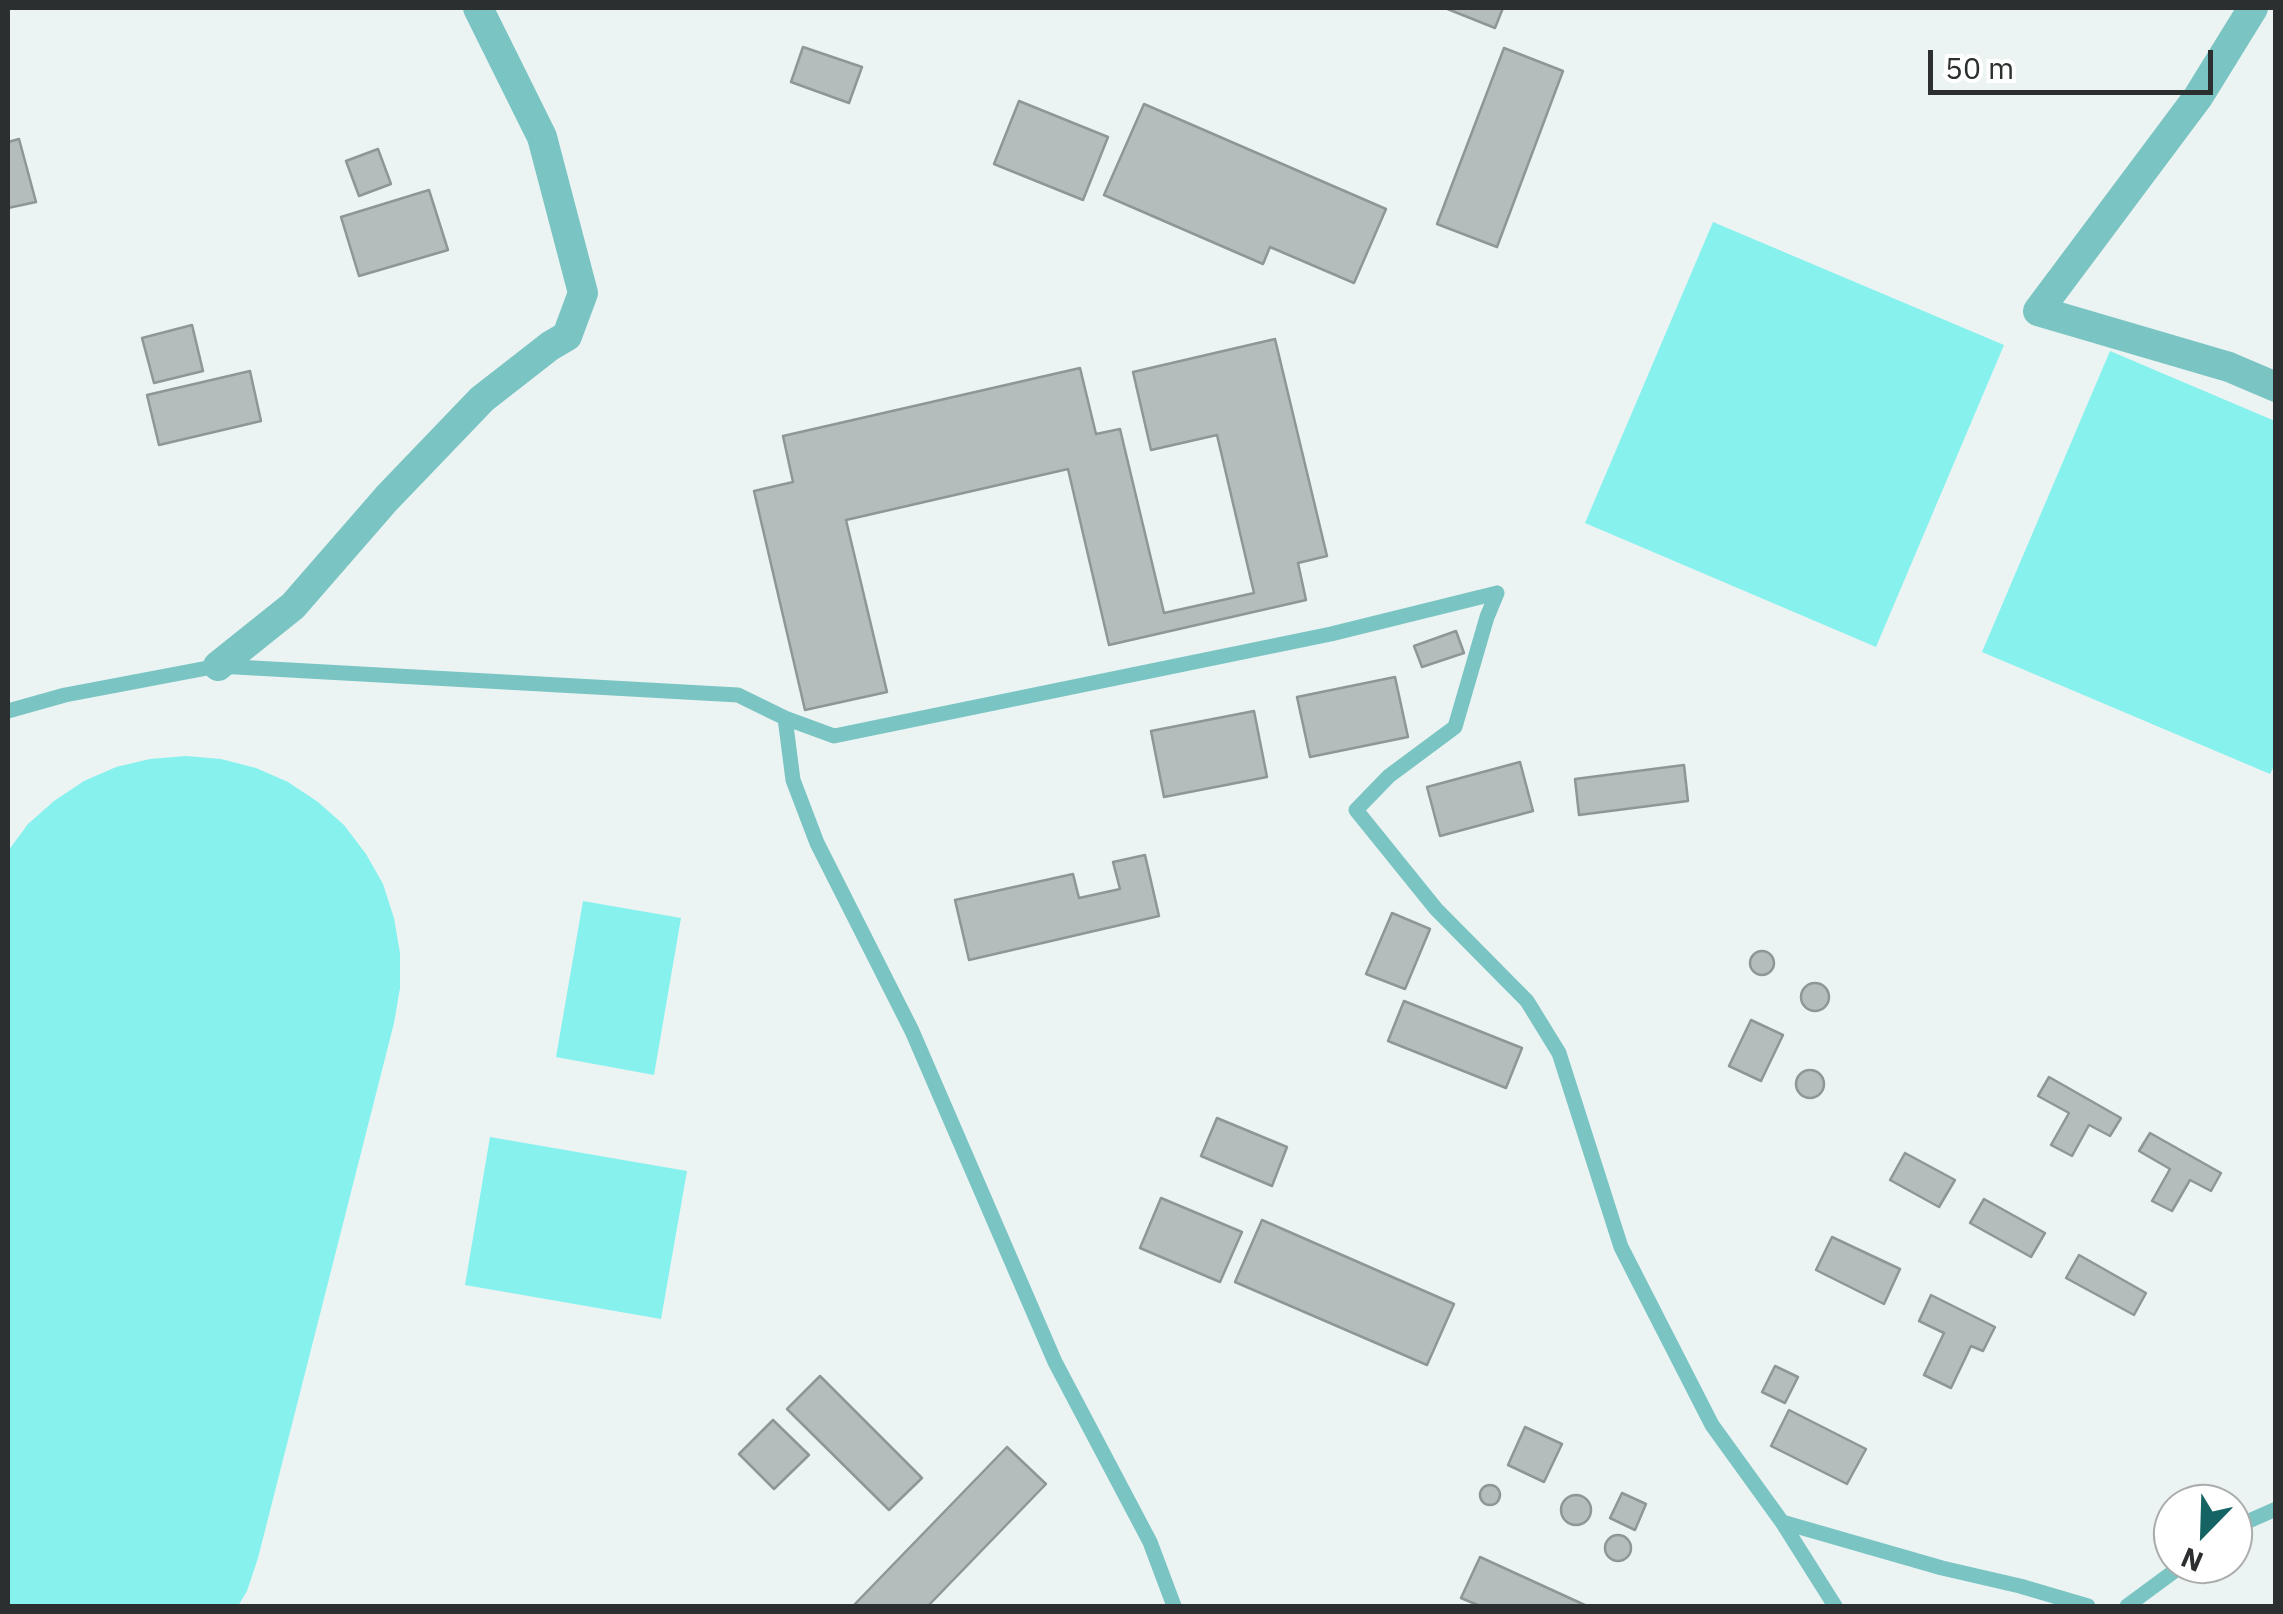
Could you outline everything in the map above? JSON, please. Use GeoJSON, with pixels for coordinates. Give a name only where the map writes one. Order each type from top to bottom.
{"type":"FeatureCollection","features":[{"type":"Feature","properties":{"kind":"street"},"geometry":{"type":"LineString","coordinates":[[218,666],[292,606],[387,498],[482,399],[567,336],[583,294],[542,138],[478,8]]}},
{"type":"Feature","properties":{"kind":"street"},"geometry":{"type":"LineString","coordinates":[[2253,8],[2198,96],[2038,310],[2229,367],[2276,387]]}},
{"type":"Feature","properties":{"kind":"lane"},"geometry":{"type":"LineString","coordinates":[[8,712],[65,696],[218,666],[738,695],[834,736],[1331,634],[1496,594],[1455,728],[1389,776],[1356,810],[1436,909],[1527,1001],[1559,1053],[1621,1248],[1712,1424],[1782,1522],[1835,1606]]}},
{"type":"Feature","properties":{"kind":"lane"},"geometry":{"type":"LineString","coordinates":[[785,718],[793,780],[817,842],[912,1031],[1055,1362],[1150,1542],[1174,1606]]}},
{"type":"Feature","properties":{"kind":"lane"},"geometry":{"type":"LineString","coordinates":[[2253,1519],[2276,1509]]}},
{"type":"Feature","properties":{"kind":"lane"},"geometry":{"type":"LineString","coordinates":[[1782,1522],[2088,1606]]}},
{"type":"Feature","properties":{"kind":"lane"},"geometry":{"type":"LineString","coordinates":[[2127,1606],[2157,1584]]}},
{"type":"Feature","properties":{"kind":"shaded area"},"geometry":{"type":"Polygon","coordinates":[[[1713,222],[2004,345],[1876,647],[1585,523],[1713,222]]]}},
{"type":"Feature","properties":{"kind":"shaded area"},"geometry":{"type":"Polygon","coordinates":[[[2110,351],[2275,421],[2276,762],[2270,774],[1982,652],[2110,351]]]}},
{"type":"Feature","properties":{"kind":"shaded area"},"geometry":{"type":"Polygon","coordinates":[[[186,756],[256,768],[288,782],[344,825],[383,884],[394,918],[400,988],[394,1023],[258,1558],[238,1606],[8,1606],[8,851],[28,824],[84,781],[116,767],[186,756]]]}},
{"type":"Feature","properties":{"kind":"shaded area"},"geometry":{"type":"Polygon","coordinates":[[[583,901],[681,918],[654,1075],[556,1057],[583,901]]]}},
{"type":"Feature","properties":{"kind":"shaded area"},"geometry":{"type":"Polygon","coordinates":[[[490,1137],[687,1171],[661,1319],[465,1285],[490,1137]]]}},
{"type":"Feature","properties":{"kind":"building"},"geometry":{"type":"Polygon","coordinates":[[[1445,8],[1503,8],[1495,28],[1445,8]]]}},
{"type":"Feature","properties":{"kind":"building"},"geometry":{"type":"Polygon","coordinates":[[[803,47],[862,67],[849,103],[791,82],[803,47]]]}},
{"type":"Feature","properties":{"kind":"building"},"geometry":{"type":"Polygon","coordinates":[[[1504,48],[1563,71],[1497,247],[1437,224],[1504,48]]]}},
{"type":"Feature","properties":{"kind":"building"},"geometry":{"type":"Polygon","coordinates":[[[1019,101],[1108,137],[1083,200],[994,164],[1019,101]]]}},
{"type":"Feature","properties":{"kind":"building"},"geometry":{"type":"Polygon","coordinates":[[[1144,104],[1386,209],[1354,283],[1270,247],[1263,264],[1104,195],[1144,104]]]}},
{"type":"Feature","properties":{"kind":"building"},"geometry":{"type":"Polygon","coordinates":[[[19,139],[36,202],[8,208],[8,142],[19,139]]]}},
{"type":"Feature","properties":{"kind":"building"},"geometry":{"type":"Polygon","coordinates":[[[378,149],[391,184],[359,196],[346,161],[378,149]]]}},
{"type":"Feature","properties":{"kind":"building"},"geometry":{"type":"Polygon","coordinates":[[[429,190],[448,250],[359,276],[341,217],[429,190]]]}},
{"type":"Feature","properties":{"kind":"building"},"geometry":{"type":"Polygon","coordinates":[[[192,325],[203,371],[154,383],[142,338],[192,325]]]}},
{"type":"Feature","properties":{"kind":"building"},"geometry":{"type":"Polygon","coordinates":[[[1275,339],[1327,556],[1298,563],[1306,600],[1109,645],[1068,469],[846,520],[887,692],[805,710],[754,491],[793,482],[783,436],[1080,368],[1096,434],[1120,429],[1164,613],[1254,593],[1217,435],[1151,450],[1133,372],[1275,339]]]}},
{"type":"Feature","properties":{"kind":"building"},"geometry":{"type":"Polygon","coordinates":[[[250,371],[261,421],[159,445],[147,395],[250,371]]]}},
{"type":"Feature","properties":{"kind":"building"},"geometry":{"type":"Polygon","coordinates":[[[1456,631],[1464,653],[1422,667],[1414,646],[1456,631]]]}},
{"type":"Feature","properties":{"kind":"building"},"geometry":{"type":"Polygon","coordinates":[[[1395,677],[1408,737],[1310,757],[1297,697],[1395,677]]]}},
{"type":"Feature","properties":{"kind":"building"},"geometry":{"type":"Polygon","coordinates":[[[1254,711],[1267,777],[1164,797],[1151,731],[1254,711]]]}},
{"type":"Feature","properties":{"kind":"building"},"geometry":{"type":"Polygon","coordinates":[[[1520,762],[1533,811],[1440,836],[1427,787],[1520,762]]]}},
{"type":"Feature","properties":{"kind":"building"},"geometry":{"type":"Polygon","coordinates":[[[1684,765],[1688,801],[1579,815],[1575,779],[1684,765]]]}},
{"type":"Feature","properties":{"kind":"building"},"geometry":{"type":"Polygon","coordinates":[[[1145,855],[1159,916],[969,960],[955,900],[1073,874],[1079,898],[1120,889],[1113,862],[1145,855]]]}},
{"type":"Feature","properties":{"kind":"building"},"geometry":{"type":"Polygon","coordinates":[[[1392,913],[1430,929],[1405,989],[1366,974],[1392,913]]]}},
{"type":"Feature","properties":{"kind":"building"},"geometry":{"type":"Polygon","coordinates":[[[1762,951],[1774,963],[1762,975],[1750,963],[1762,951]]]}},
{"type":"Feature","properties":{"kind":"building"},"geometry":{"type":"Polygon","coordinates":[[[1815,983],[1825,987],[1829,997],[1825,1007],[1815,1011],[1805,1007],[1801,997],[1805,987],[1815,983]]]}},
{"type":"Feature","properties":{"kind":"building"},"geometry":{"type":"Polygon","coordinates":[[[1404,1001],[1522,1048],[1506,1088],[1388,1041],[1404,1001]]]}},
{"type":"Feature","properties":{"kind":"building"},"geometry":{"type":"Polygon","coordinates":[[[1751,1020],[1783,1035],[1761,1081],[1729,1066],[1751,1020]]]}},
{"type":"Feature","properties":{"kind":"building"},"geometry":{"type":"Polygon","coordinates":[[[1810,1070],[1820,1074],[1824,1084],[1820,1094],[1810,1098],[1800,1094],[1796,1084],[1800,1074],[1810,1070]]]}},
{"type":"Feature","properties":{"kind":"building"},"geometry":{"type":"Polygon","coordinates":[[[2049,1077],[2121,1118],[2110,1136],[2089,1125],[2072,1156],[2051,1145],[2069,1113],[2038,1096],[2049,1077]]]}},
{"type":"Feature","properties":{"kind":"building"},"geometry":{"type":"Polygon","coordinates":[[[1217,1118],[1287,1147],[1272,1186],[1201,1156],[1217,1118]]]}},
{"type":"Feature","properties":{"kind":"building"},"geometry":{"type":"Polygon","coordinates":[[[2150,1133],[2221,1173],[2211,1191],[2190,1180],[2172,1211],[2152,1201],[2170,1169],[2139,1151],[2150,1133]]]}},
{"type":"Feature","properties":{"kind":"building"},"geometry":{"type":"Polygon","coordinates":[[[1905,1153],[1955,1180],[1939,1207],[1890,1180],[1905,1153]]]}},
{"type":"Feature","properties":{"kind":"building"},"geometry":{"type":"Polygon","coordinates":[[[1161,1198],[1242,1232],[1220,1282],[1140,1248],[1161,1198]]]}},
{"type":"Feature","properties":{"kind":"building"},"geometry":{"type":"Polygon","coordinates":[[[1984,1199],[2045,1233],[2031,1257],[1970,1223],[1984,1199]]]}},
{"type":"Feature","properties":{"kind":"building"},"geometry":{"type":"Polygon","coordinates":[[[1262,1220],[1454,1304],[1427,1365],[1235,1282],[1262,1220]]]}},
{"type":"Feature","properties":{"kind":"building"},"geometry":{"type":"Polygon","coordinates":[[[1832,1237],[1900,1269],[1884,1304],[1816,1270],[1832,1237]]]}},
{"type":"Feature","properties":{"kind":"building"},"geometry":{"type":"Polygon","coordinates":[[[2079,1255],[2146,1293],[2134,1315],[2066,1278],[2079,1255]]]}},
{"type":"Feature","properties":{"kind":"building"},"geometry":{"type":"Polygon","coordinates":[[[1931,1295],[1995,1327],[1983,1351],[1971,1346],[1951,1388],[1924,1375],[1944,1333],[1919,1321],[1931,1295]]]}},
{"type":"Feature","properties":{"kind":"building"},"geometry":{"type":"Polygon","coordinates":[[[1775,1366],[1798,1377],[1785,1403],[1762,1392],[1775,1366]]]}},
{"type":"Feature","properties":{"kind":"building"},"geometry":{"type":"Polygon","coordinates":[[[820,1376],[922,1478],[889,1510],[787,1409],[820,1376]]]}},
{"type":"Feature","properties":{"kind":"building"},"geometry":{"type":"Polygon","coordinates":[[[1789,1410],[1866,1449],[1847,1484],[1771,1446],[1789,1410]]]}},
{"type":"Feature","properties":{"kind":"building"},"geometry":{"type":"Polygon","coordinates":[[[773,1420],[809,1455],[774,1489],[739,1454],[773,1420]]]}},
{"type":"Feature","properties":{"kind":"building"},"geometry":{"type":"Polygon","coordinates":[[[1525,1427],[1562,1444],[1544,1482],[1508,1465],[1525,1427]]]}},
{"type":"Feature","properties":{"kind":"building"},"geometry":{"type":"Polygon","coordinates":[[[1007,1447],[1046,1484],[928,1606],[853,1606],[1007,1447]]]}},
{"type":"Feature","properties":{"kind":"building"},"geometry":{"type":"Polygon","coordinates":[[[1490,1485],[1500,1495],[1490,1505],[1480,1495],[1490,1485]]]}},
{"type":"Feature","properties":{"kind":"building"},"geometry":{"type":"Polygon","coordinates":[[[1622,1493],[1646,1504],[1635,1530],[1610,1518],[1622,1493]]]}},
{"type":"Feature","properties":{"kind":"building"},"geometry":{"type":"Polygon","coordinates":[[[1576,1495],[1587,1499],[1591,1510],[1587,1521],[1576,1525],[1565,1521],[1561,1510],[1565,1499],[1576,1495]]]}},
{"type":"Feature","properties":{"kind":"building"},"geometry":{"type":"Polygon","coordinates":[[[1618,1535],[1627,1539],[1631,1548],[1627,1557],[1618,1561],[1609,1557],[1605,1548],[1609,1539],[1618,1535]]]}},
{"type":"Feature","properties":{"kind":"building"},"geometry":{"type":"Polygon","coordinates":[[[1480,1557],[1587,1606],[1480,1606],[1461,1598],[1480,1557]]]}}]}
